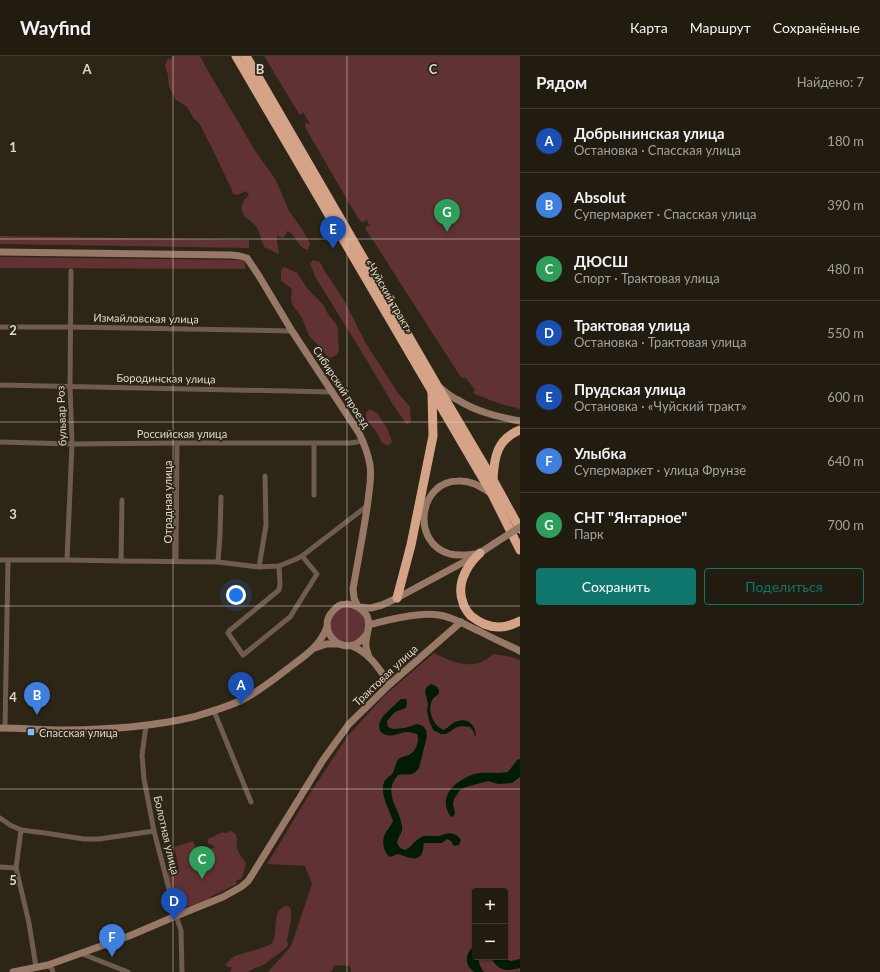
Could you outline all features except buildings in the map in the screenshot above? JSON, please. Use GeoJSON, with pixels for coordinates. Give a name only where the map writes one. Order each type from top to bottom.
{"type":"FeatureCollection","features":[{"type":"Feature","properties":{"kind":"highway","name":"«Чуйский тракт»"},"geometry":{"type":"LineString","coordinates":[[236,56],[435,389],[493,480],[520,528]]}},
{"type":"Feature","properties":{"kind":"highway","name":"«Чуйский тракт»"},"geometry":{"type":"LineString","coordinates":[[246,56],[435,389],[492,494],[520,550]]}},
{"type":"Feature","properties":{"kind":"highway"},"geometry":{"type":"LineString","coordinates":[[397,598],[411,545],[433,436],[435,389]]}},
{"type":"Feature","properties":{"kind":"highway"},"geometry":{"type":"LineString","coordinates":[[493,480],[493,464],[497,450],[510,434],[520,430]]}},
{"type":"Feature","properties":{"kind":"highway"},"geometry":{"type":"LineString","coordinates":[[479,554],[468,568],[461,586],[461,596],[466,609],[471,616],[479,621],[493,626],[506,626],[520,621]]}},
{"type":"Feature","properties":{"kind":"street","name":"Сибирский проезд"},"geometry":{"type":"LineString","coordinates":[[0,252],[231,255],[247,258],[363,441],[370,466],[371,478],[353,589],[354,598],[358,607]]}},
{"type":"Feature","properties":{"kind":"street","name":"бульвар Роз"},"geometry":{"type":"LineString","coordinates":[[67,560],[72,444],[70,386],[71,271]]}},
{"type":"Feature","properties":{"kind":"street","name":"Измайловская улица"},"geometry":{"type":"LineString","coordinates":[[0,327],[292,331]]}},
{"type":"Feature","properties":{"kind":"street","name":"Бородинская улица"},"geometry":{"type":"LineString","coordinates":[[0,385],[332,392]]}},
{"type":"Feature","properties":{"kind":"street"},"geometry":{"type":"LineString","coordinates":[[435,389],[477,410],[520,421]]}},
{"type":"Feature","properties":{"kind":"street","name":"Российская улица"},"geometry":{"type":"LineString","coordinates":[[0,442],[72,444],[351,443],[363,441]]}},
{"type":"Feature","properties":{"kind":"street","name":"Отрадная улица"},"geometry":{"type":"LineString","coordinates":[[176,562],[177,443]]}},
{"type":"Feature","properties":{"kind":"street"},"geometry":{"type":"LineString","coordinates":[[314,443],[314,495]]}},
{"type":"Feature","properties":{"kind":"street"},"geometry":{"type":"LineString","coordinates":[[259,567],[266,525],[265,476]]}},
{"type":"Feature","properties":{"kind":"street"},"geometry":{"type":"LineString","coordinates":[[479,554],[462,556],[450,554],[432,543],[424,526],[424,512],[426,504],[434,492],[444,484],[454,481],[459,480],[472,483],[480,486],[492,494]]}},
{"type":"Feature","properties":{"kind":"street"},"geometry":{"type":"LineString","coordinates":[[218,562],[221,497]]}},
{"type":"Feature","properties":{"kind":"street"},"geometry":{"type":"LineString","coordinates":[[120,561],[122,500]]}},
{"type":"Feature","properties":{"kind":"street"},"geometry":{"type":"LineString","coordinates":[[0,560],[218,562],[259,567],[279,566],[302,556],[367,506]]}},
{"type":"Feature","properties":{"kind":"street"},"geometry":{"type":"LineString","coordinates":[[8,560],[2,728],[106,730],[146,726],[178,720],[214,711],[245,698],[279,675],[314,648],[322,638],[327,627],[328,617],[338,607],[351,604],[358,607],[371,608],[382,605],[479,554],[520,528]]}},
{"type":"Feature","properties":{"kind":"street"},"geometry":{"type":"LineString","coordinates":[[279,566],[279,590],[228,631],[243,655],[290,617],[317,574],[302,556]]}},
{"type":"Feature","properties":{"kind":"street","name":"Сибирский проезд"},"geometry":{"type":"LineString","coordinates":[[342,605],[349,597],[353,589]]}},
{"type":"Feature","properties":{"kind":"street"},"geometry":{"type":"LineString","coordinates":[[382,605],[374,614],[369,624],[366,635],[366,647],[370,657],[390,684]]}},
{"type":"Feature","properties":{"kind":"street"},"geometry":{"type":"LineString","coordinates":[[358,607],[366,615],[369,624]]}},
{"type":"Feature","properties":{"kind":"street"},"geometry":{"type":"LineString","coordinates":[[369,624],[397,618],[426,615],[449,617],[520,651]]}},
{"type":"Feature","properties":{"kind":"street","name":"Трактовая улица"},"geometry":{"type":"LineString","coordinates":[[13,972],[48,965],[129,936],[241,888],[248,881],[319,767],[349,724],[390,684],[461,622]]}},
{"type":"Feature","properties":{"kind":"street"},"geometry":{"type":"LineString","coordinates":[[327,627],[331,637],[339,644]]}},
{"type":"Feature","properties":{"kind":"street"},"geometry":{"type":"LineString","coordinates":[[352,646],[362,640],[366,635]]}},
{"type":"Feature","properties":{"kind":"street"},"geometry":{"type":"LineString","coordinates":[[314,648],[326,644],[352,646],[370,657]]}},
{"type":"Feature","properties":{"kind":"street"},"geometry":{"type":"LineString","coordinates":[[214,711],[252,802]]}},
{"type":"Feature","properties":{"kind":"street","name":"Болотная улица"},"geometry":{"type":"LineString","coordinates":[[146,726],[142,764],[144,779],[154,831],[181,930],[182,972]]}},
{"type":"Feature","properties":{"kind":"street"},"geometry":{"type":"LineString","coordinates":[[0,818],[21,830],[84,840],[154,831]]}},
{"type":"Feature","properties":{"kind":"street"},"geometry":{"type":"LineString","coordinates":[[21,830],[16,868],[29,923],[36,967]]}},
{"type":"Feature","properties":{"kind":"street"},"geometry":{"type":"LineString","coordinates":[[0,867],[16,868]]}},
{"type":"Feature","properties":{"kind":"street"},"geometry":{"type":"LineString","coordinates":[[80,953],[128,972]]}},
{"type":"Feature","properties":{"kind":"street"},"geometry":{"type":"LineString","coordinates":[[48,965],[53,972]]}},
{"type":"Feature","properties":{"kind":"shaded area"},"geometry":{"type":"Polygon","coordinates":[[[172,56],[200,56],[256,152],[276,180],[289,211],[310,243],[308,250],[301,246],[291,233],[287,231],[283,238],[277,236],[279,254],[264,247],[258,229],[244,216],[241,208],[244,200],[249,195],[246,191],[238,195],[233,194],[199,123],[194,119],[187,107],[176,100],[169,87],[168,75],[165,66],[167,60],[172,58],[172,56]]]}},
{"type":"Feature","properties":{"kind":"shaded area"},"geometry":{"type":"Polygon","coordinates":[[[264,56],[520,56],[520,409],[474,394],[473,393],[475,390],[465,377],[463,378],[460,376],[365,228],[368,225],[370,226],[366,219],[365,222],[359,220],[306,129],[305,123],[310,124],[303,112],[300,115],[264,56]]]}},
{"type":"Feature","properties":{"kind":"shaded area"},"geometry":{"type":"Polygon","coordinates":[[[0,236],[249,240],[249,248],[0,244],[0,236]]]}},
{"type":"Feature","properties":{"kind":"shaded area"},"geometry":{"type":"Polygon","coordinates":[[[0,257],[245,260],[245,269],[0,268],[0,257]]]}},
{"type":"Feature","properties":{"kind":"shaded area"},"geometry":{"type":"Polygon","coordinates":[[[313,260],[320,262],[344,300],[365,342],[398,393],[410,407],[411,421],[407,425],[316,278],[310,264],[313,260]]]}},
{"type":"Feature","properties":{"kind":"shaded area"},"geometry":{"type":"Polygon","coordinates":[[[284,267],[297,273],[307,288],[324,306],[336,324],[338,330],[339,349],[337,355],[330,358],[309,336],[302,318],[292,304],[292,289],[281,281],[281,270],[284,267]]]}},
{"type":"Feature","properties":{"kind":"shaded area"},"geometry":{"type":"Polygon","coordinates":[[[370,409],[377,413],[387,428],[392,442],[388,446],[381,442],[378,434],[366,419],[366,412],[370,409]]]}},
{"type":"Feature","properties":{"kind":"shaded area"},"geometry":{"type":"Polygon","coordinates":[[[348,607],[358,610],[363,615],[366,625],[363,635],[358,640],[348,643],[338,640],[333,635],[330,625],[333,615],[338,610],[348,607]]]}},
{"type":"Feature","properties":{"kind":"shaded area"},"geometry":{"type":"Polygon","coordinates":[[[434,653],[454,662],[464,664],[480,663],[494,654],[520,660],[520,972],[351,972],[350,966],[335,965],[331,972],[268,972],[291,946],[312,884],[305,866],[267,864],[307,798],[347,737],[384,696],[434,653]]]}},
{"type":"Feature","properties":{"kind":"shaded area"},"geometry":{"type":"Polygon","coordinates":[[[431,684],[439,689],[438,695],[431,702],[430,708],[433,719],[439,728],[444,730],[453,723],[462,720],[466,721],[474,727],[476,734],[475,738],[474,732],[470,727],[457,727],[446,734],[441,734],[433,730],[427,711],[428,704],[425,691],[431,684]]]}},
{"type":"Feature","properties":{"kind":"shaded area"},"geometry":{"type":"Polygon","coordinates":[[[401,699],[406,699],[406,708],[395,712],[387,721],[388,727],[393,729],[405,728],[417,724],[423,726],[426,730],[427,736],[419,768],[412,774],[398,775],[391,788],[391,794],[402,826],[402,831],[397,843],[400,848],[405,850],[424,836],[439,836],[448,833],[455,834],[461,840],[459,845],[454,846],[451,841],[447,839],[442,843],[424,843],[423,851],[418,858],[398,854],[390,857],[386,853],[383,845],[384,836],[393,821],[383,794],[384,782],[392,774],[398,759],[409,755],[414,751],[418,740],[417,734],[407,732],[390,736],[380,731],[379,724],[383,716],[401,699]]]}},
{"type":"Feature","properties":{"kind":"shaded area"},"geometry":{"type":"Polygon","coordinates":[[[520,759],[520,777],[512,783],[498,784],[488,781],[460,790],[454,799],[453,804],[455,813],[453,817],[450,816],[446,799],[450,790],[457,783],[465,778],[479,773],[508,772],[517,760],[520,759]]]}},
{"type":"Feature","properties":{"kind":"shaded area"},"geometry":{"type":"Polygon","coordinates":[[[230,831],[237,837],[238,851],[246,863],[242,878],[236,880],[237,884],[212,896],[209,899],[178,911],[167,873],[172,869],[179,869],[174,847],[193,841],[198,853],[215,847],[208,843],[208,839],[220,833],[227,833],[230,831]]]}},
{"type":"Feature","properties":{"kind":"shaded area"},"geometry":{"type":"Polygon","coordinates":[[[288,906],[291,909],[291,921],[287,940],[288,945],[286,948],[262,966],[248,972],[230,972],[232,967],[225,965],[234,957],[266,947],[272,943],[279,911],[288,906]]]}},
{"type":"Feature","properties":{"kind":"shaded area"},"geometry":{"type":"Polygon","coordinates":[[[472,948],[472,960],[479,960],[484,972],[474,972],[469,968],[467,958],[472,948]]]}},
{"type":"Feature","properties":{"kind":"shaded area"},"geometry":{"type":"Polygon","coordinates":[[[520,959],[520,968],[504,970],[496,965],[493,960],[511,961],[520,959]]]}},
{"type":"Feature","properties":{"kind":"place","name":"СНТ \"Янтарное\""},"geometry":{"type":"Point","coordinates":[447,232]}},
{"type":"Feature","properties":{"kind":"place","name":"Прудская улица"},"geometry":{"type":"Point","coordinates":[333,249]}},
{"type":"Feature","properties":{"kind":"place","name":"Добрынинская улица"},"geometry":{"type":"Point","coordinates":[241,705]}},
{"type":"Feature","properties":{"kind":"place","name":"Absolut"},"geometry":{"type":"Point","coordinates":[37,715]}},
{"type":"Feature","properties":{"kind":"place","name":"Спасская улица"},"geometry":{"type":"Point","coordinates":[31,732]}},
{"type":"Feature","properties":{"kind":"place","name":"ДЮСШ"},"geometry":{"type":"Point","coordinates":[202,879]}},
{"type":"Feature","properties":{"kind":"place","name":"Трактовая улица"},"geometry":{"type":"Point","coordinates":[174,921]}},
{"type":"Feature","properties":{"kind":"place","name":"Улыбка"},"geometry":{"type":"Point","coordinates":[112,957]}}]}
